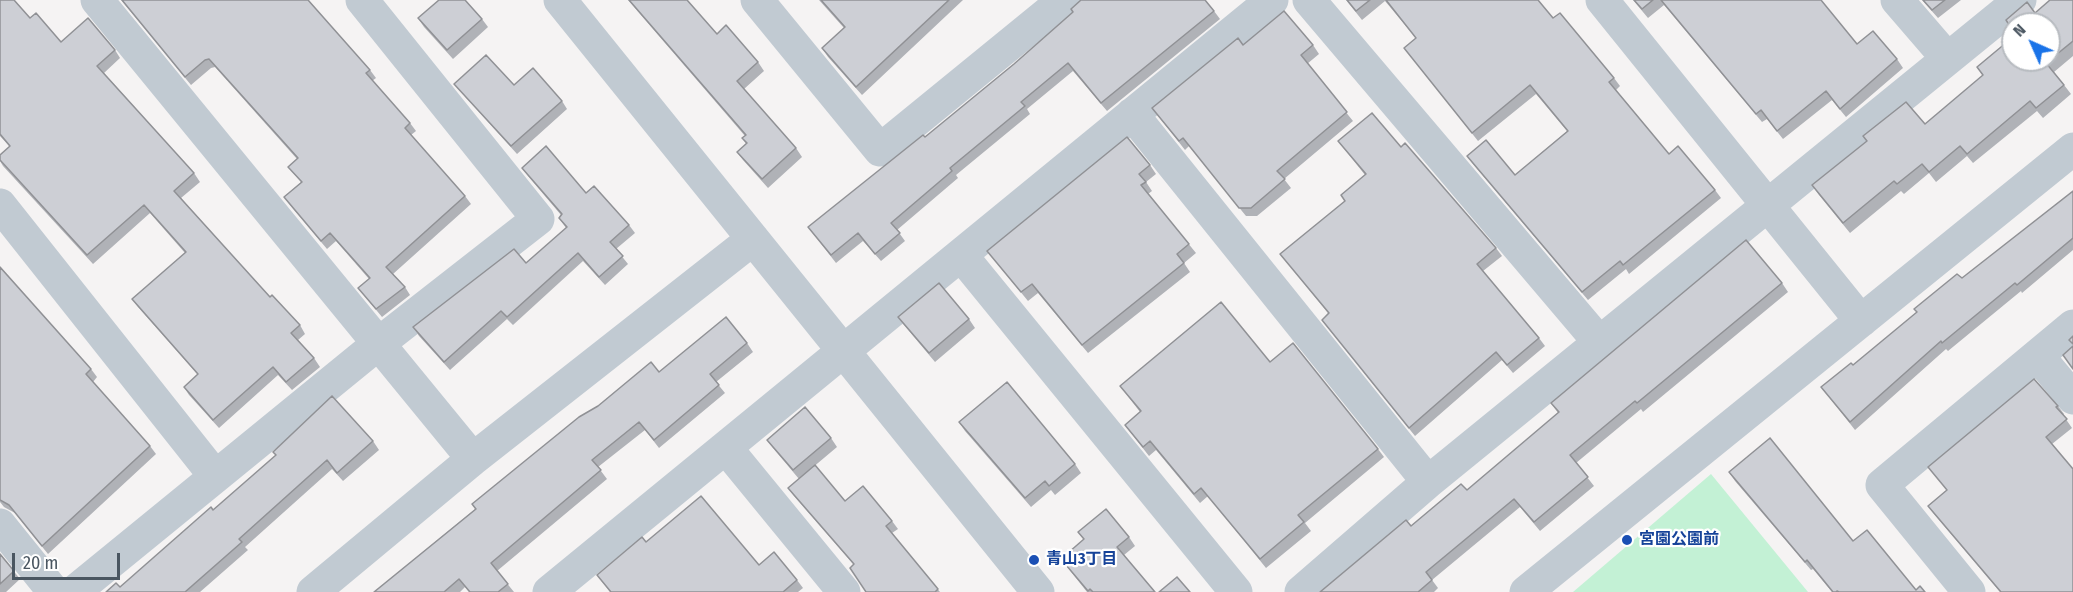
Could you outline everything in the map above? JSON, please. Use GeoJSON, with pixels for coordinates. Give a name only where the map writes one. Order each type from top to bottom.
{"type":"FeatureCollection","features":[{"type":"Feature","properties":{"kind":"street"},"geometry":{"type":"LineString","coordinates":[[97,0],[474,459]]}},
{"type":"Feature","properties":{"kind":"street"},"geometry":{"type":"LineString","coordinates":[[74,592],[378,344],[538,219],[362,0]]}},
{"type":"Feature","properties":{"kind":"street"},"geometry":{"type":"LineString","coordinates":[[560,0],[1038,592]]}},
{"type":"Feature","properties":{"kind":"street"},"geometry":{"type":"LineString","coordinates":[[757,0],[880,150],[1043,7]]}},
{"type":"Feature","properties":{"kind":"street"},"geometry":{"type":"LineString","coordinates":[[566,587],[726,448],[1272,0]]}},
{"type":"Feature","properties":{"kind":"street"},"geometry":{"type":"LineString","coordinates":[[1309,0],[1600,343]]}},
{"type":"Feature","properties":{"kind":"street"},"geometry":{"type":"LineString","coordinates":[[1602,0],[1861,321]]}},
{"type":"Feature","properties":{"kind":"street"},"geometry":{"type":"LineString","coordinates":[[1897,0],[1947,57]]}},
{"type":"Feature","properties":{"kind":"street"},"geometry":{"type":"LineString","coordinates":[[1301,592],[1428,482],[1768,206],[1947,57],[2020,0]]}},
{"type":"Feature","properties":{"kind":"street"},"geometry":{"type":"LineString","coordinates":[[1132,114],[1428,482]]}},
{"type":"Feature","properties":{"kind":"street"},"geometry":{"type":"LineString","coordinates":[[1526,592],[2073,149]]}},
{"type":"Feature","properties":{"kind":"street"},"geometry":{"type":"LineString","coordinates":[[0,205],[215,476]]}},
{"type":"Feature","properties":{"kind":"street"},"geometry":{"type":"LineString","coordinates":[[313,592],[474,459],[753,239]]}},
{"type":"Feature","properties":{"kind":"street"},"geometry":{"type":"LineString","coordinates":[[961,255],[1236,592]]}},
{"type":"Feature","properties":{"kind":"street"},"geometry":{"type":"LineString","coordinates":[[1969,592],[1882,485],[2073,326]]}},
{"type":"Feature","properties":{"kind":"street"},"geometry":{"type":"LineString","coordinates":[[2038,356],[2073,398]]}},
{"type":"Feature","properties":{"kind":"street"},"geometry":{"type":"LineString","coordinates":[[726,448],[844,592]]}},
{"type":"Feature","properties":{"kind":"street"},"geometry":{"type":"LineString","coordinates":[[0,525],[54,592]]}},
{"type":"Feature","properties":{"kind":"green space"},"geometry":{"type":"Polygon","coordinates":[[[1711,474],[1808,592],[1573,592],[1711,474]]]}},
{"type":"Feature","properties":{"kind":"building"},"geometry":{"type":"Polygon","coordinates":[[[0,0],[14,0],[30,18],[36,13],[61,42],[88,18],[115,50],[97,66],[194,173],[174,191],[270,297],[272,295],[300,325],[291,333],[314,358],[286,382],[273,367],[213,420],[184,387],[198,374],[132,299],[186,252],[144,205],[87,255],[0,160],[0,155],[10,146],[0,134],[0,0]]]}},
{"type":"Feature","properties":{"kind":"building"},"geometry":{"type":"Polygon","coordinates":[[[122,0],[308,0],[370,70],[366,73],[410,123],[405,128],[465,196],[386,267],[405,287],[376,309],[358,288],[370,278],[330,233],[321,241],[284,197],[302,182],[288,167],[298,158],[209,59],[185,77],[122,0]]]}},
{"type":"Feature","properties":{"kind":"building"},"geometry":{"type":"Polygon","coordinates":[[[439,0],[465,0],[482,19],[447,50],[418,18],[439,0]]]}},
{"type":"Feature","properties":{"kind":"building"},"geometry":{"type":"Polygon","coordinates":[[[629,0],[687,0],[717,34],[726,25],[758,62],[737,81],[796,148],[762,179],[737,152],[747,143],[742,138],[746,135],[629,0]]]}},
{"type":"Feature","properties":{"kind":"building"},"geometry":{"type":"Polygon","coordinates":[[[821,0],[949,0],[856,87],[822,48],[845,27],[821,0]]]}},
{"type":"Feature","properties":{"kind":"building"},"geometry":{"type":"Polygon","coordinates":[[[1081,0],[1205,0],[1214,11],[1101,103],[1068,63],[1021,102],[1025,106],[950,168],[952,171],[891,223],[900,233],[875,254],[858,233],[831,255],[808,227],[923,135],[925,137],[1014,64],[1073,12],[1071,9],[1081,0]]]}},
{"type":"Feature","properties":{"kind":"building"},"geometry":{"type":"Polygon","coordinates":[[[1347,0],[1370,0],[1356,11],[1347,0]]]}},
{"type":"Feature","properties":{"kind":"building"},"geometry":{"type":"Polygon","coordinates":[[[1386,0],[1538,0],[1553,18],[1560,13],[1614,78],[1609,82],[1669,154],[1678,146],[1715,190],[1623,265],[1620,261],[1582,292],[1467,156],[1486,140],[1515,175],[1568,131],[1530,85],[1472,133],[1404,48],[1416,38],[1386,0]]]}},
{"type":"Feature","properties":{"kind":"building"},"geometry":{"type":"Polygon","coordinates":[[[1634,0],[1653,0],[1642,9],[1634,0]]]}},
{"type":"Feature","properties":{"kind":"building"},"geometry":{"type":"Polygon","coordinates":[[[1661,0],[1821,0],[1857,44],[1873,31],[1897,59],[1840,109],[1826,91],[1777,131],[1761,110],[1756,114],[1661,0]]]}},
{"type":"Feature","properties":{"kind":"building"},"geometry":{"type":"Polygon","coordinates":[[[1923,0],[1945,0],[1932,10],[1923,0]]]}},
{"type":"Feature","properties":{"kind":"building"},"geometry":{"type":"Polygon","coordinates":[[[2050,0],[2073,0],[2073,41],[2061,51],[2061,12],[2036,12],[2050,0]]]}},
{"type":"Feature","properties":{"kind":"building"},"geometry":{"type":"Polygon","coordinates":[[[2027,2],[2034,12],[2015,12],[2027,2]]]}},
{"type":"Feature","properties":{"kind":"building"},"geometry":{"type":"Polygon","coordinates":[[[1284,11],[1313,45],[1301,55],[1347,112],[1277,171],[1285,179],[1251,208],[1239,208],[1183,138],[1179,141],[1152,108],[1238,38],[1243,45],[1284,11]]]}},
{"type":"Feature","properties":{"kind":"building"},"geometry":{"type":"Polygon","coordinates":[[[2001,47],[2001,72],[2053,72],[2064,85],[2036,108],[2030,101],[1967,154],[1960,146],[1929,172],[1922,164],[1897,184],[1894,181],[1843,223],[1812,185],[1867,141],[1863,136],[1906,102],[1925,124],[1983,75],[1977,67],[2001,47]]]}},
{"type":"Feature","properties":{"kind":"building"},"geometry":{"type":"Polygon","coordinates":[[[486,55],[514,85],[533,68],[562,101],[511,146],[454,84],[486,55]]]}},
{"type":"Feature","properties":{"kind":"building"},"geometry":{"type":"Polygon","coordinates":[[[1372,113],[1401,147],[1405,143],[1496,248],[1477,264],[1539,338],[1507,365],[1496,352],[1409,428],[1322,320],[1329,313],[1280,254],[1345,201],[1341,195],[1366,174],[1338,141],[1372,113]]]}},
{"type":"Feature","properties":{"kind":"building"},"geometry":{"type":"Polygon","coordinates":[[[1127,137],[1150,165],[1139,174],[1146,182],[1141,185],[1189,244],[1177,254],[1184,263],[1082,345],[1032,284],[1021,292],[987,251],[1127,137]]]}},
{"type":"Feature","properties":{"kind":"building"},"geometry":{"type":"Polygon","coordinates":[[[546,146],[586,193],[594,186],[629,225],[610,242],[623,256],[599,277],[578,253],[507,317],[501,311],[444,362],[413,327],[514,249],[526,263],[567,227],[559,218],[562,214],[522,168],[546,146]]]}},
{"type":"Feature","properties":{"kind":"building"},"geometry":{"type":"Polygon","coordinates":[[[2073,191],[2073,238],[2017,285],[2015,283],[1942,343],[1941,341],[1850,422],[1821,387],[1851,363],[1853,365],[1917,312],[1914,309],[1957,274],[1962,278],[2073,191]]]}},
{"type":"Feature","properties":{"kind":"building"},"geometry":{"type":"Polygon","coordinates":[[[1746,240],[1782,283],[1637,403],[1635,401],[1570,455],[1588,477],[1534,522],[1514,499],[1426,572],[1432,580],[1418,592],[1320,592],[1406,520],[1411,526],[1461,484],[1467,490],[1559,412],[1551,403],[1746,240]]]}},
{"type":"Feature","properties":{"kind":"building"},"geometry":{"type":"Polygon","coordinates":[[[0,267],[91,369],[86,374],[150,446],[42,546],[9,505],[0,500],[0,267]]]}},
{"type":"Feature","properties":{"kind":"building"},"geometry":{"type":"Polygon","coordinates":[[[939,283],[969,319],[929,353],[898,317],[939,283]]]}},
{"type":"Feature","properties":{"kind":"building"},"geometry":{"type":"Polygon","coordinates":[[[1221,302],[1270,362],[1293,343],[1378,449],[1298,515],[1304,522],[1260,559],[1201,488],[1194,494],[1150,441],[1143,447],[1125,425],[1141,411],[1120,386],[1221,302]]]}},
{"type":"Feature","properties":{"kind":"building"},"geometry":{"type":"Polygon","coordinates":[[[726,317],[747,343],[710,374],[719,385],[654,440],[639,422],[592,460],[601,470],[491,563],[508,584],[498,592],[470,592],[459,579],[444,592],[374,592],[476,509],[472,504],[579,417],[598,406],[651,362],[659,372],[726,317]]]}},
{"type":"Feature","properties":{"kind":"building"},"geometry":{"type":"Polygon","coordinates":[[[2073,346],[2073,369],[2063,355],[2073,346]]]}},
{"type":"Feature","properties":{"kind":"building"},"geometry":{"type":"Polygon","coordinates":[[[2034,379],[2067,419],[2046,437],[2073,469],[2073,592],[2001,592],[1928,506],[1947,490],[1928,467],[2034,379]]]}},
{"type":"Feature","properties":{"kind":"building"},"geometry":{"type":"Polygon","coordinates":[[[1007,382],[1075,464],[1049,486],[1045,481],[1025,498],[959,422],[1007,382]]]}},
{"type":"Feature","properties":{"kind":"building"},"geometry":{"type":"Polygon","coordinates":[[[332,396],[373,441],[337,473],[327,460],[239,539],[242,542],[185,592],[106,592],[116,583],[120,587],[211,507],[213,510],[276,455],[273,452],[332,396]]]}},
{"type":"Feature","properties":{"kind":"building"},"geometry":{"type":"Polygon","coordinates":[[[805,407],[831,438],[793,470],[767,440],[805,407]]]}},
{"type":"Feature","properties":{"kind":"building"},"geometry":{"type":"Polygon","coordinates":[[[1770,438],[1853,541],[1867,530],[1916,590],[1920,586],[1925,592],[1833,592],[1729,472],[1770,438]]]}},
{"type":"Feature","properties":{"kind":"building"},"geometry":{"type":"Polygon","coordinates":[[[815,465],[845,501],[863,486],[892,521],[886,526],[938,589],[935,592],[866,592],[850,568],[854,564],[788,488],[815,465]]]}},
{"type":"Feature","properties":{"kind":"building"},"geometry":{"type":"Polygon","coordinates":[[[701,496],[759,565],[774,552],[797,580],[783,592],[611,592],[597,575],[642,537],[646,542],[701,496]]]}},
{"type":"Feature","properties":{"kind":"building"},"geometry":{"type":"Polygon","coordinates":[[[1106,509],[1129,537],[1117,547],[1155,592],[1093,592],[1090,589],[1088,591],[1061,559],[1084,539],[1078,532],[1106,509]]]}},
{"type":"Feature","properties":{"kind":"building"},"geometry":{"type":"Polygon","coordinates":[[[0,554],[14,571],[0,584],[0,554]]]}},
{"type":"Feature","properties":{"kind":"building"},"geometry":{"type":"Polygon","coordinates":[[[1177,577],[1190,592],[1159,592],[1177,577]]]}},
{"type":"Feature","properties":{"kind":"place","name":"宮園公園前"},"geometry":{"type":"Point","coordinates":[1627,540]}},
{"type":"Feature","properties":{"kind":"place","name":"青山3丁目"},"geometry":{"type":"Point","coordinates":[1034,560]}}]}
